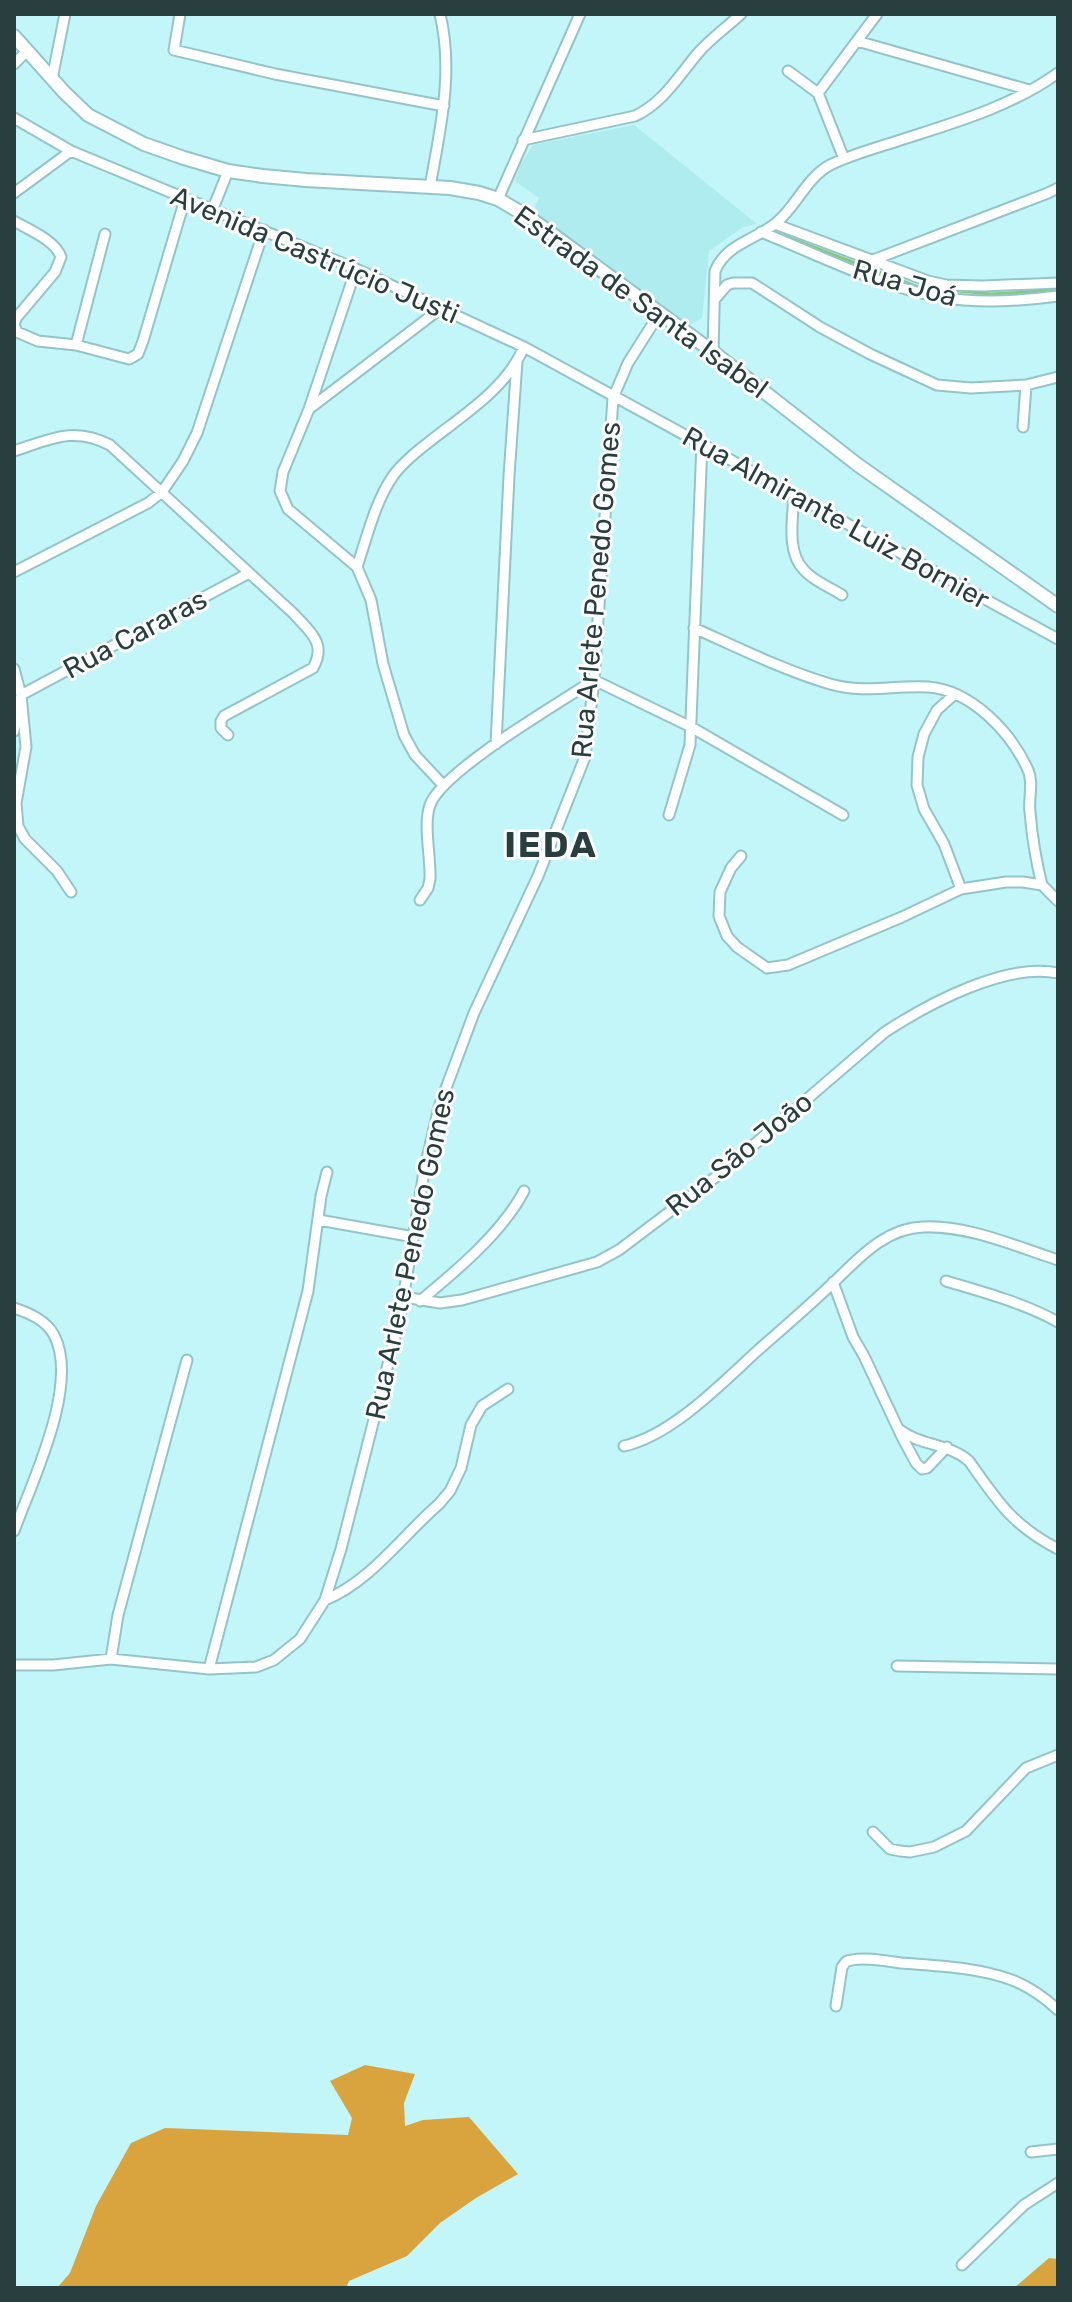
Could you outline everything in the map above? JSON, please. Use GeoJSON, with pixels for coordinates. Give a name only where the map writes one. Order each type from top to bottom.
{"type":"FeatureCollection","features":[{"type":"Feature","properties":{"kind":"main road","name":"Estrada de Santa Isabel"},"geometry":{"type":"LineString","coordinates":[[14,36],[76,105],[104,124],[144,144],[228,171],[306,180],[430,187],[479,193],[498,199],[530,218],[713,352],[858,465],[1058,606]]}},
{"type":"Feature","properties":{"kind":"street"},"geometry":{"type":"LineString","coordinates":[[52,79],[65,14]]}},
{"type":"Feature","properties":{"kind":"street"},"geometry":{"type":"LineString","coordinates":[[180,14],[174,50],[275,74],[444,106]]}},
{"type":"Feature","properties":{"kind":"street"},"geometry":{"type":"LineString","coordinates":[[430,187],[444,106],[447,60],[440,14]]}},
{"type":"Feature","properties":{"kind":"street"},"geometry":{"type":"LineString","coordinates":[[498,199],[580,14]]}},
{"type":"Feature","properties":{"kind":"street"},"geometry":{"type":"LineString","coordinates":[[523,140],[645,111],[662,98],[700,51],[741,14]]}},
{"type":"Feature","properties":{"kind":"street"},"geometry":{"type":"LineString","coordinates":[[818,93],[877,14]]}},
{"type":"Feature","properties":{"kind":"street"},"geometry":{"type":"LineString","coordinates":[[857,41],[1029,90]]}},
{"type":"Feature","properties":{"kind":"street"},"geometry":{"type":"LineString","coordinates":[[14,64],[27,51]]}},
{"type":"Feature","properties":{"kind":"street"},"geometry":{"type":"LineString","coordinates":[[788,71],[818,93],[844,159]]}},
{"type":"Feature","properties":{"kind":"street"},"geometry":{"type":"LineString","coordinates":[[713,352],[715,271],[719,261],[744,241],[775,224],[818,173],[844,159],[984,112],[1058,73]]}},
{"type":"Feature","properties":{"kind":"street","name":"Avenida Castrúcio Justi"},"geometry":{"type":"LineString","coordinates":[[14,118],[71,151],[356,269],[524,347],[613,398]]}},
{"type":"Feature","properties":{"kind":"street"},"geometry":{"type":"LineString","coordinates":[[14,193],[71,151]]}},
{"type":"Feature","properties":{"kind":"street"},"geometry":{"type":"LineString","coordinates":[[212,211],[228,171]]}},
{"type":"Feature","properties":{"kind":"street"},"geometry":{"type":"LineString","coordinates":[[873,260],[1058,188]]}},
{"type":"Feature","properties":{"kind":"street"},"geometry":{"type":"LineString","coordinates":[[14,221],[52,245],[61,257],[55,272],[17,317],[15,329],[26,338],[76,345],[126,359],[138,354],[185,199]]}},
{"type":"Feature","properties":{"kind":"street","name":"Rua Joá"},"geometry":{"type":"LineString","coordinates":[[775,224],[869,276],[941,297],[978,301],[1058,296]]}},
{"type":"Feature","properties":{"kind":"street"},"geometry":{"type":"LineString","coordinates":[[14,572],[132,513],[162,492],[197,433],[264,230]]}},
{"type":"Feature","properties":{"kind":"street","name":"Rua Joá"},"geometry":{"type":"LineString","coordinates":[[761,232],[873,260],[946,285],[1058,283]]}},
{"type":"Feature","properties":{"kind":"street"},"geometry":{"type":"LineString","coordinates":[[76,345],[105,234]]}},
{"type":"Feature","properties":{"kind":"street"},"geometry":{"type":"LineString","coordinates":[[356,269],[309,409],[283,472],[280,491],[288,509],[357,567],[371,600],[383,664],[404,735],[415,755],[443,785]]}},
{"type":"Feature","properties":{"kind":"street"},"geometry":{"type":"LineString","coordinates":[[715,299],[727,285],[742,281],[752,283],[820,327],[921,379],[952,388],[1026,385],[1058,377]]}},
{"type":"Feature","properties":{"kind":"street"},"geometry":{"type":"LineString","coordinates":[[309,409],[440,309]]}},
{"type":"Feature","properties":{"kind":"street","name":"Rua Arlete Penedo Gomes"},"geometry":{"type":"LineString","coordinates":[[14,1665],[53,1665],[111,1659],[209,1669],[256,1667],[274,1660],[300,1639],[325,1600],[341,1549],[404,1297],[424,1172],[439,1107],[474,1013],[538,876],[585,757],[594,680],[613,398],[628,363],[659,314]]}},
{"type":"Feature","properties":{"kind":"street"},"geometry":{"type":"LineString","coordinates":[[357,567],[383,493],[394,474],[488,394],[517,361],[524,347]]}},
{"type":"Feature","properties":{"kind":"street"},"geometry":{"type":"LineString","coordinates":[[496,744],[517,361]]}},
{"type":"Feature","properties":{"kind":"street"},"geometry":{"type":"LineString","coordinates":[[1023,427],[1026,385]]}},
{"type":"Feature","properties":{"kind":"street","name":"Rua Almirante Luiz Bornier"},"geometry":{"type":"LineString","coordinates":[[613,398],[702,443],[1058,639]]}},
{"type":"Feature","properties":{"kind":"street"},"geometry":{"type":"LineString","coordinates":[[14,451],[63,436],[85,434],[110,445],[294,614],[315,639],[319,648],[313,668],[224,716],[221,728],[228,735]]}},
{"type":"Feature","properties":{"kind":"street"},"geometry":{"type":"LineString","coordinates":[[669,815],[687,756],[691,727],[702,443]]}},
{"type":"Feature","properties":{"kind":"street"},"geometry":{"type":"LineString","coordinates":[[794,494],[792,543],[797,560],[806,573],[842,595]]}},
{"type":"Feature","properties":{"kind":"street","name":"Rua Cararas"},"geometry":{"type":"LineString","coordinates":[[21,695],[249,573]]}},
{"type":"Feature","properties":{"kind":"street"},"geometry":{"type":"LineString","coordinates":[[694,628],[787,670],[833,685],[863,690],[930,687],[955,694],[987,714],[998,725],[1030,774],[1031,822],[1042,885],[1058,901]]}},
{"type":"Feature","properties":{"kind":"street"},"geometry":{"type":"LineString","coordinates":[[14,669],[21,695],[26,747],[16,803],[18,826],[25,839],[57,871],[71,892]]}},
{"type":"Feature","properties":{"kind":"street"},"geometry":{"type":"LineString","coordinates":[[420,900],[430,879],[427,814],[443,785],[496,744],[594,680],[691,727],[843,815]]}},
{"type":"Feature","properties":{"kind":"street"},"geometry":{"type":"LineString","coordinates":[[955,694],[937,710],[924,734],[918,757],[917,785],[924,809],[944,844],[961,889]]}},
{"type":"Feature","properties":{"kind":"street"},"geometry":{"type":"LineString","coordinates":[[14,731],[21,695]]}},
{"type":"Feature","properties":{"kind":"street"},"geometry":{"type":"LineString","coordinates":[[741,856],[731,868],[720,892],[719,916],[727,936],[737,947],[767,968],[788,965],[961,889],[1006,882],[1042,885]]}},
{"type":"Feature","properties":{"kind":"street","name":"Rua São João"},"geometry":{"type":"LineString","coordinates":[[404,1297],[440,1303],[462,1300],[597,1262],[619,1250],[721,1173],[885,1032],[912,1015],[995,977],[1023,971],[1058,973]]}},
{"type":"Feature","properties":{"kind":"street"},"geometry":{"type":"LineString","coordinates":[[209,1669],[308,1291],[327,1172]]}},
{"type":"Feature","properties":{"kind":"street"},"geometry":{"type":"LineString","coordinates":[[420,1301],[507,1219],[524,1191]]}},
{"type":"Feature","properties":{"kind":"street"},"geometry":{"type":"LineString","coordinates":[[319,1220],[414,1237]]}},
{"type":"Feature","properties":{"kind":"street"},"geometry":{"type":"LineString","coordinates":[[624,1446],[634,1444],[676,1421],[715,1390],[863,1251],[908,1228],[937,1227],[977,1234],[1058,1260]]}},
{"type":"Feature","properties":{"kind":"street"},"geometry":{"type":"LineString","coordinates":[[946,1281],[1058,1322]]}},
{"type":"Feature","properties":{"kind":"street"},"geometry":{"type":"LineString","coordinates":[[833,1282],[853,1337],[916,1463],[922,1469],[927,1468],[947,1447]]}},
{"type":"Feature","properties":{"kind":"street"},"geometry":{"type":"LineString","coordinates":[[14,1308],[31,1314],[54,1335],[61,1358],[62,1386],[50,1434],[14,1531]]}},
{"type":"Feature","properties":{"kind":"street"},"geometry":{"type":"LineString","coordinates":[[111,1659],[118,1615],[187,1360]]}},
{"type":"Feature","properties":{"kind":"street"},"geometry":{"type":"LineString","coordinates":[[325,1600],[343,1593],[363,1577],[439,1504],[450,1491],[461,1468],[471,1425],[482,1406],[508,1389]]}},
{"type":"Feature","properties":{"kind":"street"},"geometry":{"type":"LineString","coordinates":[[897,1428],[909,1437],[960,1453],[1012,1519],[1058,1549]]}},
{"type":"Feature","properties":{"kind":"street"},"geometry":{"type":"LineString","coordinates":[[897,1666],[1058,1669]]}},
{"type":"Feature","properties":{"kind":"street"},"geometry":{"type":"LineString","coordinates":[[873,1832],[890,1849],[910,1852],[934,1847],[966,1831],[984,1815],[1019,1773],[1058,1755]]}},
{"type":"Feature","properties":{"kind":"street"},"geometry":{"type":"LineString","coordinates":[[836,2006],[842,1967],[846,1962],[873,1960],[977,1971],[1010,1979],[1038,1993],[1058,2010]]}},
{"type":"Feature","properties":{"kind":"street"},"geometry":{"type":"LineString","coordinates":[[1031,2152],[1058,2149]]}},
{"type":"Feature","properties":{"kind":"street"},"geometry":{"type":"LineString","coordinates":[[962,2265],[1024,2205],[1058,2183]]}},
{"type":"Feature","properties":{"kind":"shaded area"},"geometry":{"type":"Polygon","coordinates":[[[634,125],[757,224],[743,227],[709,251],[702,318],[690,325],[680,324],[533,211],[539,198],[515,181],[533,145],[634,125]]]}},
{"type":"Feature","properties":{"kind":"shaded area"},"geometry":{"type":"Polygon","coordinates":[[[365,2065],[415,2074],[404,2103],[405,2126],[423,2120],[469,2117],[518,2174],[440,2223],[407,2256],[349,2281],[346,2288],[57,2288],[70,2273],[96,2206],[131,2143],[165,2128],[348,2135],[352,2118],[330,2081],[365,2065]]]}},
{"type":"Feature","properties":{"kind":"shaded area"},"geometry":{"type":"Polygon","coordinates":[[[1049,2258],[1058,2259],[1058,2288],[1014,2288],[1049,2258]]]}},
{"type":"Feature","properties":{"kind":"waterway"},"geometry":{"type":"LineString","coordinates":[[782,235],[918,287],[991,294],[1058,290]]}},
{"type":"Feature","properties":{"kind":"district","name":"IEDA"},"geometry":{"type":"Point","coordinates":[551,844]}}]}
